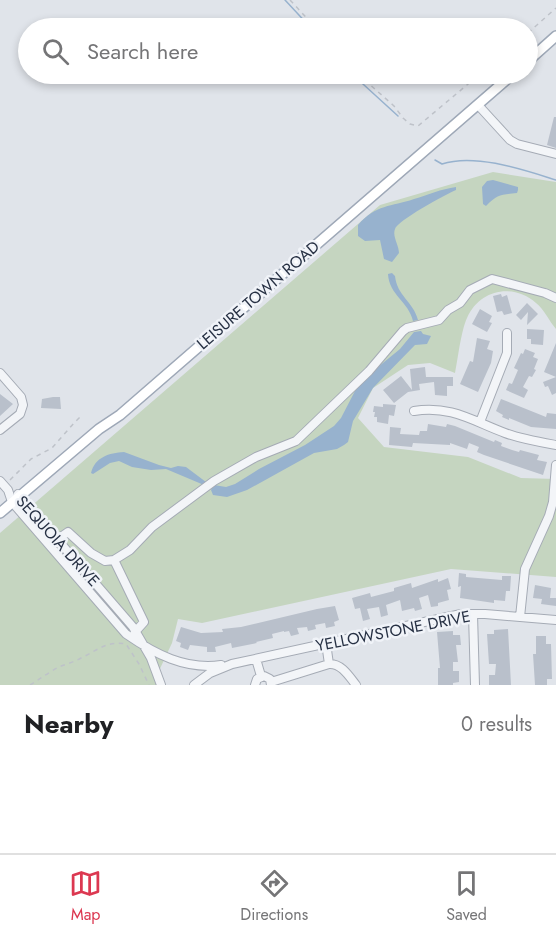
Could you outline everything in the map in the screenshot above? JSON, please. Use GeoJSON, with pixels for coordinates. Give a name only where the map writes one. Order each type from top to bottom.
{"type":"FeatureCollection","features":[{"type":"Feature","properties":{"kind":"main road"},"geometry":{"type":"LineString","coordinates":[[538,52],[556,36]]}},
{"type":"Feature","properties":{"kind":"main road","name":"LEISURE TOWN ROAD"},"geometry":{"type":"LineString","coordinates":[[0,513],[99,429],[120,415],[424,149],[502,84]]}},
{"type":"Feature","properties":{"kind":"street"},"geometry":{"type":"LineString","coordinates":[[478,105],[510,140],[556,154]]}},
{"type":"Feature","properties":{"kind":"street"},"geometry":{"type":"LineString","coordinates":[[58,539],[68,532],[105,561],[114,560],[130,550],[152,527],[214,481],[256,457],[296,441],[369,371],[403,331],[439,320],[448,310],[460,303],[470,290],[479,285],[492,279],[556,298]]}},
{"type":"Feature","properties":{"kind":"street"},"geometry":{"type":"LineString","coordinates":[[480,422],[507,352],[507,333]]}},
{"type":"Feature","properties":{"kind":"street"},"geometry":{"type":"LineString","coordinates":[[0,373],[23,402],[22,411],[0,430]]}},
{"type":"Feature","properties":{"kind":"street"},"geometry":{"type":"LineString","coordinates":[[414,411],[436,408],[450,411],[504,433],[556,445]]}},
{"type":"Feature","properties":{"kind":"street"},"geometry":{"type":"LineString","coordinates":[[520,617],[525,569],[549,516],[553,502],[556,465]]}},
{"type":"Feature","properties":{"kind":"street","name":"SEQUOIA DRIVE"},"geometry":{"type":"LineString","coordinates":[[4,486],[20,495],[133,627],[151,658],[161,685]]}},
{"type":"Feature","properties":{"kind":"street","name":"SEQUOIA DRIVE"},"geometry":{"type":"LineString","coordinates":[[4,486],[12,502],[126,634],[142,646]]}},
{"type":"Feature","properties":{"kind":"street"},"geometry":{"type":"LineString","coordinates":[[114,560],[144,622],[135,632]]}},
{"type":"Feature","properties":{"kind":"street"},"geometry":{"type":"LineString","coordinates":[[473,614],[475,685]]}},
{"type":"Feature","properties":{"kind":"street","name":"YELLOWSTONE DRIVE"},"geometry":{"type":"LineString","coordinates":[[142,646],[188,665],[209,667],[256,659],[448,616],[473,614],[556,620]]}},
{"type":"Feature","properties":{"kind":"street"},"geometry":{"type":"LineString","coordinates":[[326,643],[328,664]]}},
{"type":"Feature","properties":{"kind":"street"},"geometry":{"type":"LineString","coordinates":[[256,659],[261,676]]}},
{"type":"Feature","properties":{"kind":"street","name":"YELLOWSTONE DRIVE"},"geometry":{"type":"LineString","coordinates":[[194,685],[210,673],[232,664]]}},
{"type":"Feature","properties":{"kind":"street"},"geometry":{"type":"LineString","coordinates":[[255,685],[257,678],[261,676],[266,676],[271,683],[328,664],[335,664],[356,685]]}},
{"type":"Feature","properties":{"kind":"path"},"geometry":{"type":"LineString","coordinates":[[290,0],[307,18]]}},
{"type":"Feature","properties":{"kind":"path"},"geometry":{"type":"LineString","coordinates":[[538,24],[556,8]]}},
{"type":"Feature","properties":{"kind":"path"},"geometry":{"type":"LineString","coordinates":[[369,84],[394,106],[403,118],[410,124],[418,126],[468,84]]}},
{"type":"Feature","properties":{"kind":"path"},"geometry":{"type":"LineString","coordinates":[[4,486],[31,459],[52,448],[79,418],[84,418]]}},
{"type":"Feature","properties":{"kind":"path"},"geometry":{"type":"LineString","coordinates":[[30,685],[50,672],[81,659],[106,644],[118,643],[126,644],[149,685]]}},
{"type":"Feature","properties":{"kind":"green space"},"geometry":{"type":"Polygon","coordinates":[[[493,172],[556,182],[556,329],[539,306],[527,297],[507,291],[488,295],[473,308],[467,318],[461,337],[455,373],[430,363],[408,365],[373,388],[358,418],[384,447],[468,457],[521,478],[556,479],[556,577],[451,569],[202,623],[178,619],[172,643],[157,675],[161,685],[0,685],[0,533],[380,205],[493,172]]]}},
{"type":"Feature","properties":{"kind":"water"},"geometry":{"type":"Polygon","coordinates":[[[493,180],[518,187],[517,193],[500,196],[486,206],[483,204],[482,187],[487,181],[493,180]]]}},
{"type":"Feature","properties":{"kind":"water"},"geometry":{"type":"Polygon","coordinates":[[[456,187],[456,190],[422,208],[398,225],[394,235],[399,253],[392,262],[384,259],[380,240],[365,241],[358,236],[358,225],[371,213],[384,207],[456,187]]]}},
{"type":"Feature","properties":{"kind":"water"},"geometry":{"type":"Polygon","coordinates":[[[392,273],[418,320],[413,321],[408,309],[392,288],[388,274],[392,273]]]}},
{"type":"Feature","properties":{"kind":"water"},"geometry":{"type":"Polygon","coordinates":[[[421,331],[431,336],[427,344],[415,345],[373,388],[353,421],[348,442],[337,449],[314,453],[247,490],[227,497],[213,495],[211,490],[214,485],[226,487],[235,484],[334,426],[341,418],[355,391],[372,372],[400,349],[414,332],[421,331]]]}},
{"type":"Feature","properties":{"kind":"water"},"geometry":{"type":"Polygon","coordinates":[[[124,452],[171,468],[186,467],[206,482],[204,485],[166,469],[151,470],[132,467],[119,461],[91,473],[96,463],[103,457],[124,452]]]}},
{"type":"Feature","properties":{"kind":"building"},"geometry":{"type":"Polygon","coordinates":[[[554,117],[556,117],[556,148],[547,145],[554,117]]]}},
{"type":"Feature","properties":{"kind":"building"},"geometry":{"type":"Polygon","coordinates":[[[501,294],[502,297],[507,295],[512,313],[504,315],[502,311],[497,312],[493,296],[501,294]]]}},
{"type":"Feature","properties":{"kind":"building"},"geometry":{"type":"Polygon","coordinates":[[[527,303],[538,314],[527,325],[528,312],[521,320],[516,315],[527,303]]]}},
{"type":"Feature","properties":{"kind":"building"},"geometry":{"type":"Polygon","coordinates":[[[480,309],[492,316],[489,322],[492,323],[487,332],[472,324],[480,309]]]}},
{"type":"Feature","properties":{"kind":"building"},"geometry":{"type":"Polygon","coordinates":[[[527,329],[544,330],[543,345],[531,344],[531,339],[527,339],[527,329]]]}},
{"type":"Feature","properties":{"kind":"building"},"geometry":{"type":"Polygon","coordinates":[[[477,338],[490,341],[487,349],[493,351],[491,363],[478,392],[460,384],[470,361],[473,362],[477,338]]]}},
{"type":"Feature","properties":{"kind":"building"},"geometry":{"type":"Polygon","coordinates":[[[556,343],[556,377],[544,372],[556,343]]]}},
{"type":"Feature","properties":{"kind":"building"},"geometry":{"type":"Polygon","coordinates":[[[525,349],[535,353],[533,357],[538,359],[534,369],[536,370],[532,377],[529,376],[523,387],[528,390],[524,398],[506,390],[509,383],[512,384],[518,370],[514,368],[525,349]]]}},
{"type":"Feature","properties":{"kind":"building"},"geometry":{"type":"Polygon","coordinates":[[[425,367],[426,377],[453,377],[453,386],[447,386],[447,396],[435,395],[434,382],[419,384],[420,390],[408,392],[394,403],[383,390],[401,376],[412,390],[410,369],[425,367]]]}},
{"type":"Feature","properties":{"kind":"building"},"geometry":{"type":"Polygon","coordinates":[[[556,377],[556,393],[552,395],[548,386],[545,387],[543,382],[556,377]]]}},
{"type":"Feature","properties":{"kind":"building"},"geometry":{"type":"Polygon","coordinates":[[[0,394],[13,404],[0,416],[0,394]]]}},
{"type":"Feature","properties":{"kind":"building"},"geometry":{"type":"Polygon","coordinates":[[[60,397],[61,409],[41,408],[42,399],[60,397]]]}},
{"type":"Feature","properties":{"kind":"building"},"geometry":{"type":"Polygon","coordinates":[[[501,399],[546,417],[547,413],[556,414],[556,429],[531,427],[502,417],[503,415],[496,411],[501,399]]]}},
{"type":"Feature","properties":{"kind":"building"},"geometry":{"type":"Polygon","coordinates":[[[383,404],[396,405],[394,416],[389,415],[388,424],[377,422],[377,417],[374,417],[374,406],[383,407],[383,404]]]}},
{"type":"Feature","properties":{"kind":"building"},"geometry":{"type":"Polygon","coordinates":[[[428,424],[455,426],[494,442],[495,440],[502,443],[501,446],[512,450],[539,455],[537,460],[547,462],[543,475],[477,452],[479,447],[469,443],[467,449],[450,443],[450,445],[413,443],[412,447],[389,445],[390,427],[401,428],[400,434],[419,435],[420,431],[427,431],[428,424]]]}},
{"type":"Feature","properties":{"kind":"building"},"geometry":{"type":"Polygon","coordinates":[[[459,573],[466,574],[466,577],[502,580],[502,576],[511,576],[510,591],[506,591],[505,601],[494,600],[494,603],[460,598],[459,573]]]}},
{"type":"Feature","properties":{"kind":"building"},"geometry":{"type":"Polygon","coordinates":[[[448,578],[451,589],[447,590],[449,600],[431,607],[428,595],[419,598],[422,609],[415,611],[414,608],[402,611],[400,600],[386,605],[388,615],[381,617],[379,607],[367,609],[370,619],[363,621],[360,608],[355,609],[352,598],[370,593],[371,597],[394,591],[394,588],[411,583],[412,588],[448,578]]]}},
{"type":"Feature","properties":{"kind":"building"},"geometry":{"type":"Polygon","coordinates":[[[535,585],[551,588],[550,598],[556,598],[556,606],[541,604],[542,599],[533,598],[535,585]]]}},
{"type":"Feature","properties":{"kind":"building"},"geometry":{"type":"Polygon","coordinates":[[[335,606],[339,620],[334,622],[335,626],[326,628],[325,623],[315,625],[316,629],[308,631],[307,627],[297,628],[299,634],[291,636],[289,631],[284,631],[272,634],[273,638],[257,643],[232,648],[231,643],[215,647],[216,652],[207,652],[207,647],[190,645],[188,650],[180,647],[181,643],[176,641],[181,627],[201,633],[223,632],[222,629],[241,627],[335,606]]]}},
{"type":"Feature","properties":{"kind":"building"},"geometry":{"type":"Polygon","coordinates":[[[508,629],[511,685],[489,685],[489,675],[495,675],[496,664],[489,664],[487,634],[494,634],[494,630],[508,629]]]}},
{"type":"Feature","properties":{"kind":"building"},"geometry":{"type":"Polygon","coordinates":[[[453,631],[453,635],[460,635],[461,645],[456,645],[458,662],[453,662],[453,671],[459,671],[459,682],[453,685],[438,685],[438,668],[440,668],[437,632],[453,631]]]}},
{"type":"Feature","properties":{"kind":"building"},"geometry":{"type":"Polygon","coordinates":[[[536,636],[546,636],[546,644],[551,644],[552,679],[547,679],[547,685],[535,685],[533,654],[536,654],[536,636]]]}},
{"type":"Feature","properties":{"kind":"waterway"},"geometry":{"type":"LineString","coordinates":[[285,0],[302,18]]}},
{"type":"Feature","properties":{"kind":"waterway"},"geometry":{"type":"LineString","coordinates":[[363,84],[398,116]]}},
{"type":"Feature","properties":{"kind":"waterway"},"geometry":{"type":"LineString","coordinates":[[435,160],[442,164],[469,160],[499,164],[556,180]]}}]}
